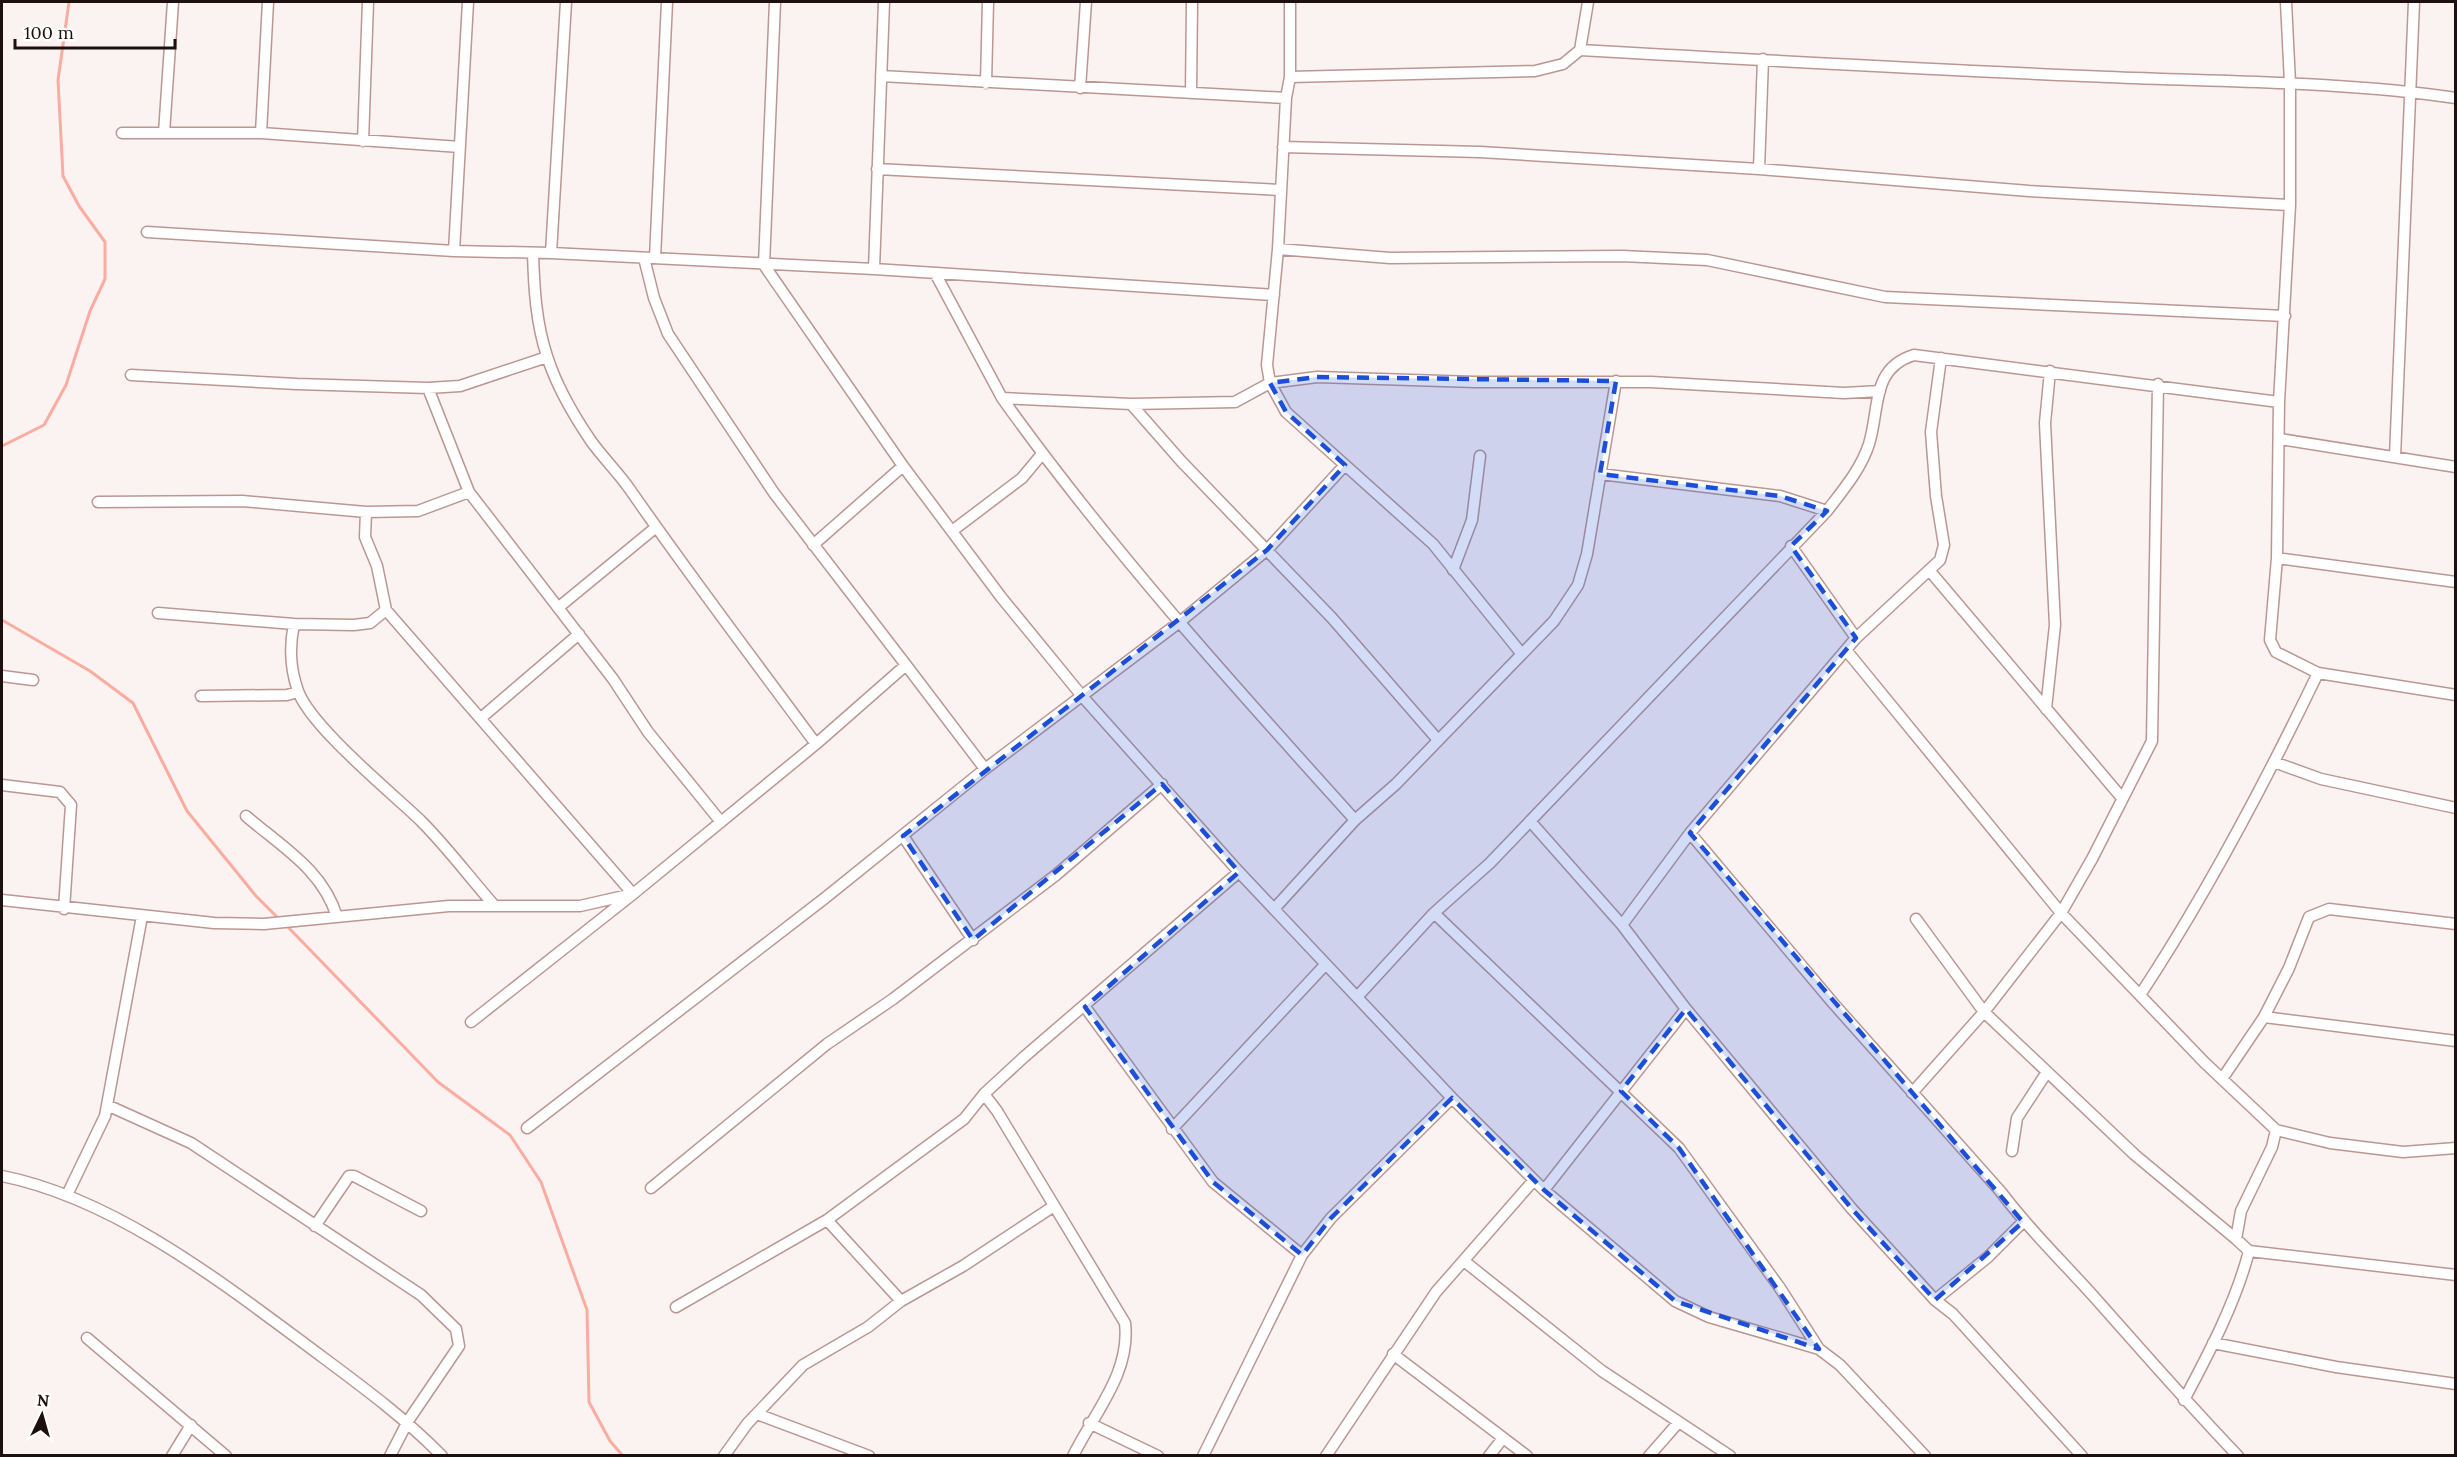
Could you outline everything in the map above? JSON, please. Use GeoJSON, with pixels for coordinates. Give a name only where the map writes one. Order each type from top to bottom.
{"type":"FeatureCollection","features":[{"type":"Feature","properties":{"kind":"street"},"geometry":{"type":"LineString","coordinates":[[164,133],[173,2]]}},
{"type":"Feature","properties":{"kind":"street"},"geometry":{"type":"LineString","coordinates":[[261,134],[268,2]]}},
{"type":"Feature","properties":{"kind":"street"},"geometry":{"type":"LineString","coordinates":[[363,141],[368,2]]}},
{"type":"Feature","properties":{"kind":"street"},"geometry":{"type":"LineString","coordinates":[[454,251],[468,2]]}},
{"type":"Feature","properties":{"kind":"street"},"geometry":{"type":"LineString","coordinates":[[551,253],[566,2]]}},
{"type":"Feature","properties":{"kind":"street"},"geometry":{"type":"LineString","coordinates":[[667,2],[649,258],[654,298],[668,334],[774,493],[985,770]]}},
{"type":"Feature","properties":{"kind":"street"},"geometry":{"type":"LineString","coordinates":[[775,2],[764,265],[903,466],[1001,597],[1082,696],[1239,872],[1452,1098],[1544,1190],[1675,1301],[1710,1317],[1819,1350],[1840,1365],[1925,1455]]}},
{"type":"Feature","properties":{"kind":"street"},"geometry":{"type":"LineString","coordinates":[[874,269],[884,2]]}},
{"type":"Feature","properties":{"kind":"street"},"geometry":{"type":"LineString","coordinates":[[986,83],[988,2]]}},
{"type":"Feature","properties":{"kind":"street"},"geometry":{"type":"LineString","coordinates":[[1080,88],[1086,2]]}},
{"type":"Feature","properties":{"kind":"street"},"geometry":{"type":"LineString","coordinates":[[1191,93],[1192,2]]}},
{"type":"Feature","properties":{"kind":"street"},"geometry":{"type":"LineString","coordinates":[[1290,2],[1290,77],[1286,99],[1278,249],[1267,365],[1270,383],[1286,412],[1433,544],[1521,653]]}},
{"type":"Feature","properties":{"kind":"street"},"geometry":{"type":"LineString","coordinates":[[1290,77],[1535,71],[1563,64],[1580,50],[1588,2]]}},
{"type":"Feature","properties":{"kind":"street"},"geometry":{"type":"LineString","coordinates":[[2286,2],[2290,83],[2290,205],[2286,316],[2279,402],[2277,558],[2270,640],[2276,652],[2319,674],[2456,695]]}},
{"type":"Feature","properties":{"kind":"street"},"geometry":{"type":"LineString","coordinates":[[2395,457],[2414,2]]}},
{"type":"Feature","properties":{"kind":"street"},"geometry":{"type":"LineString","coordinates":[[1580,50],[2083,76],[2290,83],[2409,91],[2456,98]]}},
{"type":"Feature","properties":{"kind":"street"},"geometry":{"type":"LineString","coordinates":[[1759,169],[1763,59]]}},
{"type":"Feature","properties":{"kind":"street"},"geometry":{"type":"LineString","coordinates":[[881,76],[1286,99]]}},
{"type":"Feature","properties":{"kind":"street"},"geometry":{"type":"LineString","coordinates":[[122,133],[261,134],[460,147]]}},
{"type":"Feature","properties":{"kind":"street"},"geometry":{"type":"LineString","coordinates":[[1283,147],[1480,152],[1759,169],[2029,191],[2290,205]]}},
{"type":"Feature","properties":{"kind":"street"},"geometry":{"type":"LineString","coordinates":[[877,169],[1281,190]]}},
{"type":"Feature","properties":{"kind":"street"},"geometry":{"type":"LineString","coordinates":[[147,232],[454,251],[551,253],[874,269],[1274,295]]}},
{"type":"Feature","properties":{"kind":"street"},"geometry":{"type":"LineString","coordinates":[[1278,249],[1390,258],[1622,256],[1707,260],[1885,297],[2286,316]]}},
{"type":"Feature","properties":{"kind":"street"},"geometry":{"type":"LineString","coordinates":[[533,253],[535,299],[547,357],[591,441],[630,490],[655,528],[816,744]]}},
{"type":"Feature","properties":{"kind":"street"},"geometry":{"type":"LineString","coordinates":[[935,273],[1002,398],[1042,454],[1180,621],[1355,820]]}},
{"type":"Feature","properties":{"kind":"street"},"geometry":{"type":"LineString","coordinates":[[1357,997],[1434,913],[1490,863],[1827,511],[1855,476],[1870,443],[1880,391],[1887,371],[1899,359],[1914,354],[1984,366],[2050,371],[2158,384],[2279,402]]}},
{"type":"Feature","properties":{"kind":"street"},"geometry":{"type":"LineString","coordinates":[[131,375],[428,388],[460,386],[547,357]]}},
{"type":"Feature","properties":{"kind":"street"},"geometry":{"type":"LineString","coordinates":[[1622,925],[1690,833],[1856,638],[1940,560],[1944,545],[1936,496],[1931,432],[1941,358]]}},
{"type":"Feature","properties":{"kind":"street"},"geometry":{"type":"LineString","coordinates":[[2046,710],[2055,625],[2045,423],[2050,371]]}},
{"type":"Feature","properties":{"kind":"street"},"geometry":{"type":"LineString","coordinates":[[1002,398],[1131,404],[1235,402],[1270,383],[1317,377],[1475,382],[1616,381],[1844,393],[1880,391]]}},
{"type":"Feature","properties":{"kind":"street"},"geometry":{"type":"LineString","coordinates":[[1274,909],[1355,820],[1438,740],[1554,621],[1578,585],[1587,554],[1616,381]]}},
{"type":"Feature","properties":{"kind":"street"},"geometry":{"type":"LineString","coordinates":[[1912,1093],[1984,1012],[2061,913],[2152,741],[2158,384]]}},
{"type":"Feature","properties":{"kind":"street"},"geometry":{"type":"LineString","coordinates":[[428,388],[469,492],[559,607],[648,732],[721,822]]}},
{"type":"Feature","properties":{"kind":"street"},"geometry":{"type":"LineString","coordinates":[[1131,404],[1181,461],[1332,618],[1438,740]]}},
{"type":"Feature","properties":{"kind":"street"},"geometry":{"type":"LineString","coordinates":[[2280,439],[2456,466]]}},
{"type":"Feature","properties":{"kind":"street"},"geometry":{"type":"LineString","coordinates":[[952,531],[1022,478],[1042,454]]}},
{"type":"Feature","properties":{"kind":"street"},"geometry":{"type":"LineString","coordinates":[[1453,570],[1472,520],[1480,456]]}},
{"type":"Feature","properties":{"kind":"street"},"geometry":{"type":"LineString","coordinates":[[526,1128],[1180,621],[1267,550],[1345,465]]}},
{"type":"Feature","properties":{"kind":"street"},"geometry":{"type":"LineString","coordinates":[[813,545],[903,466]]}},
{"type":"Feature","properties":{"kind":"street"},"geometry":{"type":"LineString","coordinates":[[1600,474],[1780,496],[1827,511]]}},
{"type":"Feature","properties":{"kind":"street"},"geometry":{"type":"LineString","coordinates":[[98,502],[242,501],[366,512],[418,511],[469,492]]}},
{"type":"Feature","properties":{"kind":"street"},"geometry":{"type":"LineString","coordinates":[[366,512],[365,537],[376,566],[386,610],[633,894]]}},
{"type":"Feature","properties":{"kind":"street"},"geometry":{"type":"LineString","coordinates":[[559,607],[655,528]]}},
{"type":"Feature","properties":{"kind":"street"},"geometry":{"type":"LineString","coordinates":[[1791,546],[1856,638]]}},
{"type":"Feature","properties":{"kind":"street"},"geometry":{"type":"LineString","coordinates":[[2277,558],[2456,582]]}},
{"type":"Feature","properties":{"kind":"street"},"geometry":{"type":"LineString","coordinates":[[1929,570],[2122,798]]}},
{"type":"Feature","properties":{"kind":"street"},"geometry":{"type":"LineString","coordinates":[[158,613],[294,624],[370,623],[386,610]]}},
{"type":"Feature","properties":{"kind":"street"},"geometry":{"type":"LineString","coordinates":[[294,624],[289,656],[298,692],[321,724],[423,823],[494,905]]}},
{"type":"Feature","properties":{"kind":"street"},"geometry":{"type":"LineString","coordinates":[[481,718],[579,634]]}},
{"type":"Feature","properties":{"kind":"street"},"geometry":{"type":"LineString","coordinates":[[1846,650],[2061,913],[2276,1130],[2330,1143],[2403,1152],[2456,1148]]}},
{"type":"Feature","properties":{"kind":"street"},"geometry":{"type":"LineString","coordinates":[[471,1022],[721,822],[816,744],[906,665]]}},
{"type":"Feature","properties":{"kind":"street"},"geometry":{"type":"LineString","coordinates":[[2140,994],[2167,955],[2274,762],[2319,674]]}},
{"type":"Feature","properties":{"kind":"street"},"geometry":{"type":"LineString","coordinates":[[2,676],[33,680]]}},
{"type":"Feature","properties":{"kind":"street"},"geometry":{"type":"LineString","coordinates":[[201,696],[287,695],[298,692]]}},
{"type":"Feature","properties":{"kind":"street"},"geometry":{"type":"LineString","coordinates":[[2274,762],[2321,779],[2456,808]]}},
{"type":"Feature","properties":{"kind":"street"},"geometry":{"type":"LineString","coordinates":[[651,1188],[827,1044],[973,940],[1056,875],[1162,784]]}},
{"type":"Feature","properties":{"kind":"street"},"geometry":{"type":"LineString","coordinates":[[2,785],[60,792],[71,805],[64,909]]}},
{"type":"Feature","properties":{"kind":"street"},"geometry":{"type":"LineString","coordinates":[[246,816],[318,877],[331,897],[337,917]]}},
{"type":"Feature","properties":{"kind":"street"},"geometry":{"type":"LineString","coordinates":[[1530,821],[1622,925],[1686,1009],[1852,1209],[1935,1300],[1953,1314],[2082,1455]]}},
{"type":"Feature","properties":{"kind":"street"},"geometry":{"type":"LineString","coordinates":[[1690,833],[1912,1093],[2001,1192],[2023,1222],[2095,1298],[2184,1400],[2238,1455]]}},
{"type":"Feature","properties":{"kind":"street"},"geometry":{"type":"LineString","coordinates":[[903,836],[973,940]]}},
{"type":"Feature","properties":{"kind":"street"},"geometry":{"type":"LineString","coordinates":[[676,1307],[827,1220],[964,1119],[984,1094],[1239,872]]}},
{"type":"Feature","properties":{"kind":"street"},"geometry":{"type":"LineString","coordinates":[[2,900],[64,909],[214,923],[264,924],[449,906],[580,906],[633,894]]}},
{"type":"Feature","properties":{"kind":"street"},"geometry":{"type":"LineString","coordinates":[[2222,1078],[2264,1017],[2289,968],[2309,917],[2329,909],[2456,924]]}},
{"type":"Feature","properties":{"kind":"street"},"geometry":{"type":"LineString","coordinates":[[1434,913],[1679,1148],[1780,1288],[1819,1350]]}},
{"type":"Feature","properties":{"kind":"street"},"geometry":{"type":"LineString","coordinates":[[67,1195],[105,1116],[142,916]]}},
{"type":"Feature","properties":{"kind":"street"},"geometry":{"type":"LineString","coordinates":[[1916,919],[1984,1012],[2135,1155],[2248,1251],[2456,1275]]}},
{"type":"Feature","properties":{"kind":"street"},"geometry":{"type":"LineString","coordinates":[[1172,1129],[1325,965]]}},
{"type":"Feature","properties":{"kind":"street"},"geometry":{"type":"LineString","coordinates":[[1085,1007],[1172,1129],[1223,1191],[1302,1255]]}},
{"type":"Feature","properties":{"kind":"street"},"geometry":{"type":"LineString","coordinates":[[1544,1190],[1686,1009]]}},
{"type":"Feature","properties":{"kind":"street"},"geometry":{"type":"LineString","coordinates":[[2264,1017],[2456,1041]]}},
{"type":"Feature","properties":{"kind":"street"},"geometry":{"type":"LineString","coordinates":[[2012,1151],[2016,1118],[2047,1072]]}},
{"type":"Feature","properties":{"kind":"street"},"geometry":{"type":"LineString","coordinates":[[984,1094],[997,1111],[1125,1323],[1127,1343],[1121,1370],[1089,1423],[1073,1455]]}},
{"type":"Feature","properties":{"kind":"street"},"geometry":{"type":"LineString","coordinates":[[1203,1455],[1302,1255],[1331,1218],[1452,1098]]}},
{"type":"Feature","properties":{"kind":"street"},"geometry":{"type":"LineString","coordinates":[[107,1106],[191,1143],[421,1295],[456,1329],[459,1346],[408,1421],[390,1455]]}},
{"type":"Feature","properties":{"kind":"street"},"geometry":{"type":"LineString","coordinates":[[2236,1239],[2241,1211],[2272,1147],[2276,1130]]}},
{"type":"Feature","properties":{"kind":"street"},"geometry":{"type":"LineString","coordinates":[[2,1176],[35,1183],[67,1195],[110,1216],[216,1278],[408,1421],[442,1455]]}},
{"type":"Feature","properties":{"kind":"street"},"geometry":{"type":"LineString","coordinates":[[315,1226],[348,1176],[354,1176],[421,1212]]}},
{"type":"Feature","properties":{"kind":"street"},"geometry":{"type":"LineString","coordinates":[[1326,1455],[1436,1292],[1534,1180]]}},
{"type":"Feature","properties":{"kind":"street"},"geometry":{"type":"LineString","coordinates":[[724,1455],[757,1414],[803,1365],[868,1327],[901,1301],[963,1266],[1054,1206]]}},
{"type":"Feature","properties":{"kind":"street"},"geometry":{"type":"LineString","coordinates":[[827,1220],[901,1301]]}},
{"type":"Feature","properties":{"kind":"street"},"geometry":{"type":"LineString","coordinates":[[1935,1300],[1988,1257],[2023,1222]]}},
{"type":"Feature","properties":{"kind":"street"},"geometry":{"type":"LineString","coordinates":[[2184,1400],[2213,1343],[2244,1269],[2248,1251]]}},
{"type":"Feature","properties":{"kind":"street"},"geometry":{"type":"LineString","coordinates":[[1464,1261],[1602,1371],[1730,1455]]}},
{"type":"Feature","properties":{"kind":"street"},"geometry":{"type":"LineString","coordinates":[[87,1338],[226,1455]]}},
{"type":"Feature","properties":{"kind":"street"},"geometry":{"type":"LineString","coordinates":[[2213,1343],[2336,1367],[2456,1384]]}},
{"type":"Feature","properties":{"kind":"street"},"geometry":{"type":"LineString","coordinates":[[1393,1354],[1527,1455]]}},
{"type":"Feature","properties":{"kind":"street"},"geometry":{"type":"LineString","coordinates":[[757,1414],[869,1455]]}},
{"type":"Feature","properties":{"kind":"street"},"geometry":{"type":"LineString","coordinates":[[1089,1423],[1158,1455]]}},
{"type":"Feature","properties":{"kind":"street"},"geometry":{"type":"LineString","coordinates":[[1649,1455],[1678,1423]]}},
{"type":"Feature","properties":{"kind":"street"},"geometry":{"type":"LineString","coordinates":[[172,1455],[191,1425]]}},
{"type":"Feature","properties":{"kind":"street"},"geometry":{"type":"LineString","coordinates":[[1489,1455],[1503,1438]]}},
{"type":"Feature","properties":{"kind":"highlighted area"},"geometry":{"type":"Polygon","coordinates":[[[1317,377],[1616,381],[1600,474],[1780,496],[1827,511],[1791,546],[1856,638],[1690,833],[2023,1222],[1935,1300],[1852,1209],[1686,1009],[1621,1091],[1679,1148],[1819,1349],[1675,1301],[1544,1190],[1452,1098],[1331,1218],[1302,1255],[1213,1182],[1085,1007],[1239,872],[1162,784],[973,940],[903,836],[1267,550],[1345,465],[1286,412],[1270,383],[1317,377]]]}},
{"type":"Feature","properties":{"kind":"waterway"},"geometry":{"type":"LineString","coordinates":[[2,446],[44,425],[66,385],[90,311],[105,279],[105,242],[79,206],[63,176],[58,80],[69,2]]}},
{"type":"Feature","properties":{"kind":"waterway"},"geometry":{"type":"LineString","coordinates":[[2,620],[90,671],[133,703],[187,811],[256,896],[279,919]]}},
{"type":"Feature","properties":{"kind":"waterway"},"geometry":{"type":"LineString","coordinates":[[286,925],[438,1082],[510,1135],[541,1182],[587,1310],[589,1402],[610,1441],[623,1456]]}}]}
